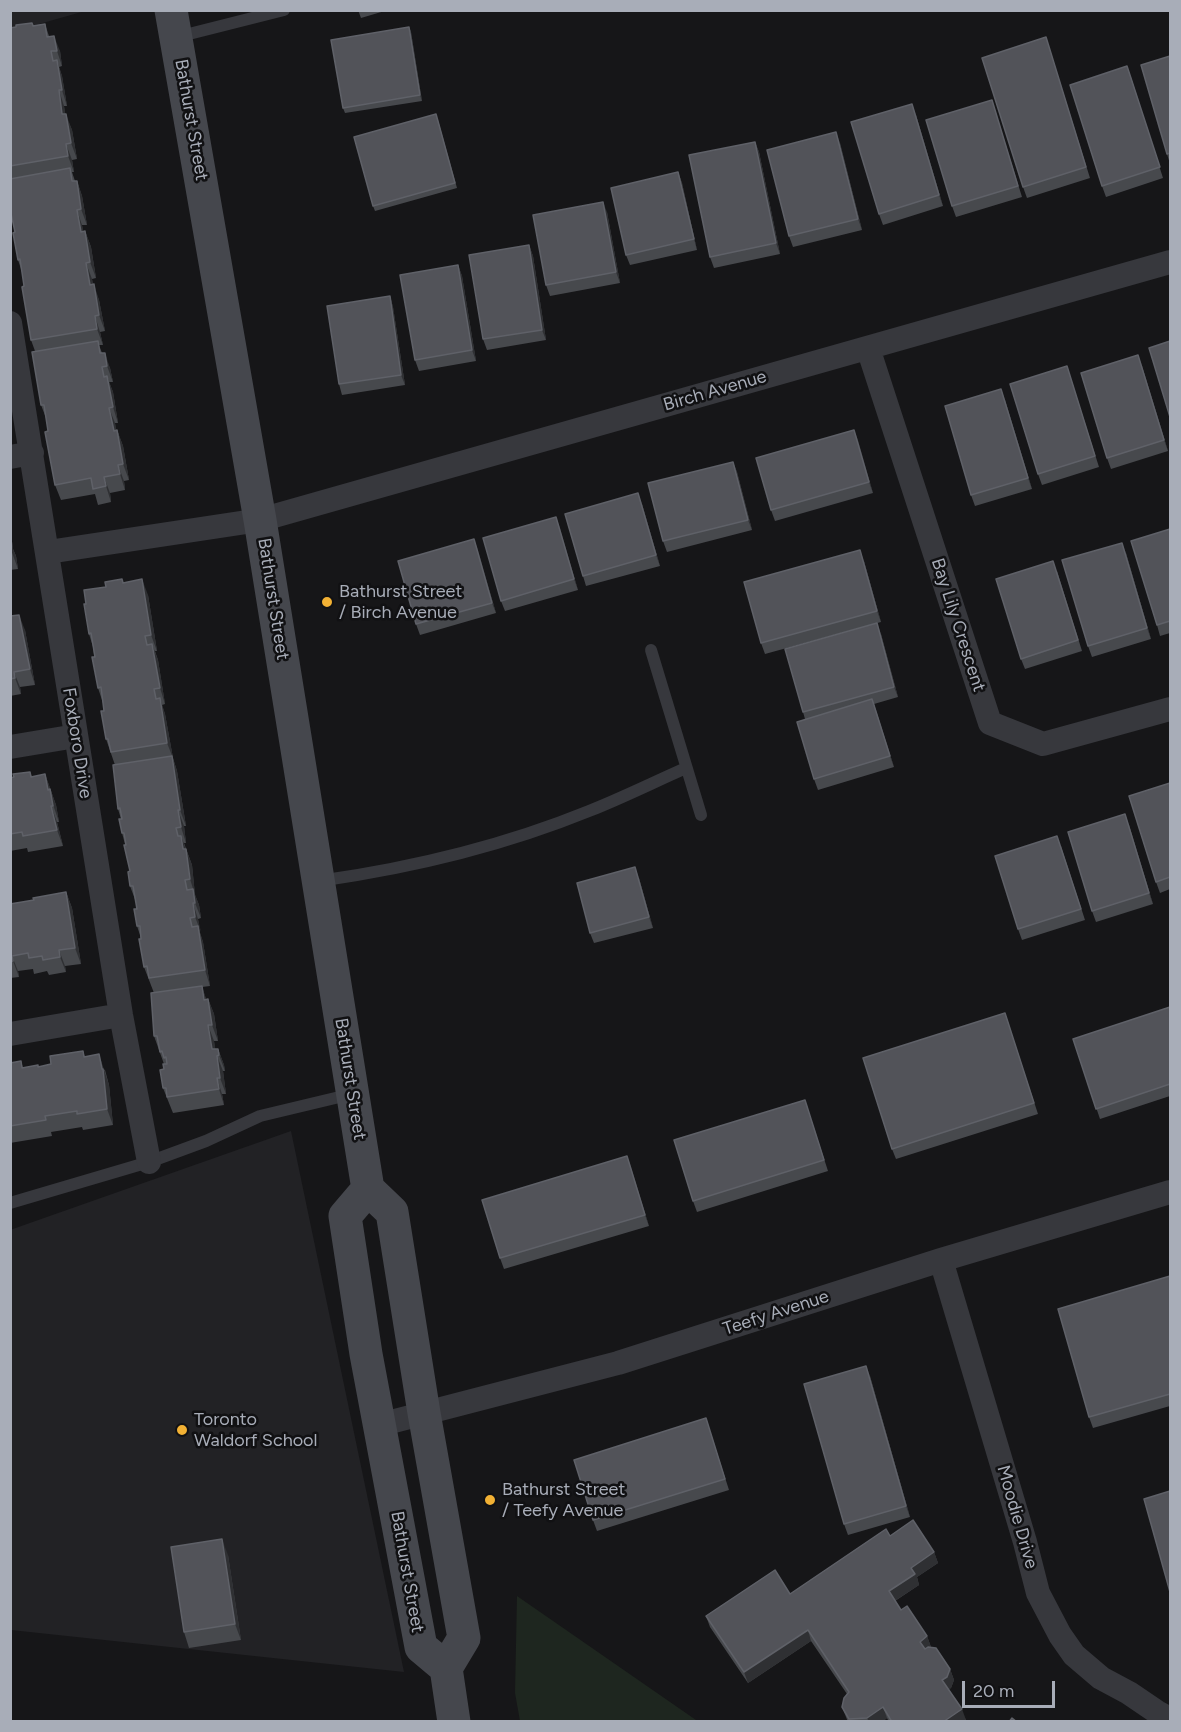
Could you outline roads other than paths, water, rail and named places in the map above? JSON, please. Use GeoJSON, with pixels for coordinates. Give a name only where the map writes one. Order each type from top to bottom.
{"type":"FeatureCollection","features":[{"type":"Feature","properties":{"kind":"main road","name":"Bathurst Street"},"geometry":{"type":"LineString","coordinates":[[174,24],[260,520],[368,1189],[345,1216],[366,1354],[421,1647],[446,1668]]}},
{"type":"Feature","properties":{"kind":"main road"},"geometry":{"type":"LineString","coordinates":[[368,1189],[392,1212],[424,1413],[464,1638],[446,1668],[454,1722]]}},
{"type":"Feature","properties":{"kind":"street","name":"Birch Avenue"},"geometry":{"type":"LineString","coordinates":[[48,552],[260,520],[1170,262]]}},
{"type":"Feature","properties":{"kind":"street","name":"Foxboro Drive"},"geometry":{"type":"LineString","coordinates":[[10,322],[21,455],[48,552],[75,736],[121,1015],[149,1162]]}},
{"type":"Feature","properties":{"kind":"street","name":"Bay Lily Crescent"},"geometry":{"type":"LineString","coordinates":[[868,348],[990,723],[1043,744],[1170,709]]}},
{"type":"Feature","properties":{"kind":"street"},"geometry":{"type":"LineString","coordinates":[[10,747],[75,736]]}},
{"type":"Feature","properties":{"kind":"street"},"geometry":{"type":"LineString","coordinates":[[10,1034],[121,1015]]}},
{"type":"Feature","properties":{"kind":"street","name":"Teefy Avenue"},"geometry":{"type":"LineString","coordinates":[[379,1425],[618,1363],[941,1260],[1170,1192]]}},
{"type":"Feature","properties":{"kind":"street","name":"Moodie Drive"},"geometry":{"type":"LineString","coordinates":[[941,1260],[1038,1593],[1060,1635],[1074,1654],[1101,1678],[1170,1719]]}},
{"type":"Feature","properties":{"kind":"lane"},"geometry":{"type":"LineString","coordinates":[[174,24],[284,10]]}},
{"type":"Feature","properties":{"kind":"lane"},"geometry":{"type":"LineString","coordinates":[[651,650],[701,815]]}},
{"type":"Feature","properties":{"kind":"lane"},"geometry":{"type":"LineString","coordinates":[[318,881],[376,873],[482,848],[589,811],[686,768]]}},
{"type":"Feature","properties":{"kind":"lane"},"geometry":{"type":"LineString","coordinates":[[10,1203],[149,1162],[206,1141],[260,1116],[352,1094]]}},
{"type":"Feature","properties":{"kind":"place","name":"Bathurst Street / Birch Avenue"},"geometry":{"type":"Point","coordinates":[327,602]}},
{"type":"Feature","properties":{"kind":"place","name":"Toronto Waldorf School"},"geometry":{"type":"Point","coordinates":[182,1430]}},
{"type":"Feature","properties":{"kind":"place","name":"Bathurst Street / Teefy Avenue"},"geometry":{"type":"Point","coordinates":[490,1500]}}]}
